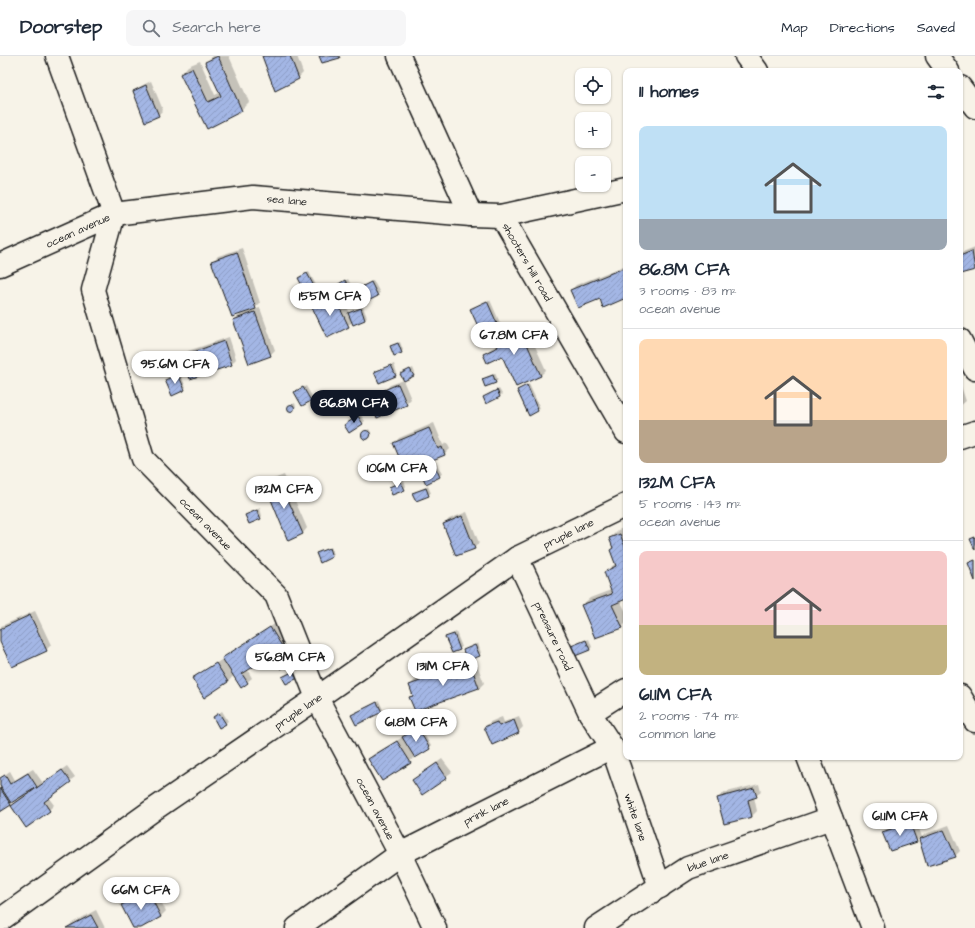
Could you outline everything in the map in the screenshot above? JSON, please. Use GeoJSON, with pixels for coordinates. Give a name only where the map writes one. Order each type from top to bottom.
{"type":"FeatureCollection","features":[{"type":"Feature","properties":{"kind":"street"},"geometry":{"type":"LineString","coordinates":[[57,56],[114,214]]}},
{"type":"Feature","properties":{"kind":"street"},"geometry":{"type":"LineString","coordinates":[[399,56],[471,215]]}},
{"type":"Feature","properties":{"kind":"street"},"geometry":{"type":"LineString","coordinates":[[746,56],[755,68]]}},
{"type":"Feature","properties":{"kind":"street"},"geometry":{"type":"LineString","coordinates":[[937,56],[946,68]]}},
{"type":"Feature","properties":{"kind":"street"},"geometry":{"type":"LineString","coordinates":[[963,91],[975,108],[963,112]]}},
{"type":"Feature","properties":{"kind":"street","name":"sea lane"},"geometry":{"type":"LineString","coordinates":[[114,214],[253,197],[471,215],[501,216],[623,190]]}},
{"type":"Feature","properties":{"kind":"street","name":"ocean avenue"},"geometry":{"type":"LineString","coordinates":[[0,265],[114,214]]}},
{"type":"Feature","properties":{"kind":"street","name":"ocean avenue"},"geometry":{"type":"LineString","coordinates":[[114,214],[93,290],[143,459],[276,596],[317,698],[400,854],[435,928]]}},
{"type":"Feature","properties":{"kind":"street","name":"shooters hill road"},"geometry":{"type":"LineString","coordinates":[[501,216],[623,427]]}},
{"type":"Feature","properties":{"kind":"street"},"geometry":{"type":"LineString","coordinates":[[963,346],[975,369]]}},
{"type":"Feature","properties":{"kind":"street"},"geometry":{"type":"LineString","coordinates":[[963,436],[975,432]]}},
{"type":"Feature","properties":{"kind":"street","name":"pruple lane"},"geometry":{"type":"LineString","coordinates":[[0,920],[153,810],[317,698],[517,558],[623,506]]}},
{"type":"Feature","properties":{"kind":"street","name":"preasure road"},"geometry":{"type":"LineString","coordinates":[[517,558],[590,713]]}},
{"type":"Feature","properties":{"kind":"street"},"geometry":{"type":"LineString","coordinates":[[612,747],[590,713],[623,692]]}},
{"type":"Feature","properties":{"kind":"street"},"geometry":{"type":"LineString","coordinates":[[963,701],[975,721]]}},
{"type":"Feature","properties":{"kind":"street","name":"prink lane"},"geometry":{"type":"LineString","coordinates":[[297,928],[400,854],[612,747]]}},
{"type":"Feature","properties":{"kind":"street","name":"white lane"},"geometry":{"type":"LineString","coordinates":[[612,747],[660,887]]}},
{"type":"Feature","properties":{"kind":"street"},"geometry":{"type":"LineString","coordinates":[[809,760],[873,928]]}},
{"type":"Feature","properties":{"kind":"street","name":"blue lane"},"geometry":{"type":"LineString","coordinates":[[596,928],[688,868],[831,818]]}},
{"type":"Feature","properties":{"kind":"building"},"geometry":{"type":"Polygon","coordinates":[[[218,56],[242,111],[207,129],[180,74],[192,68],[208,102],[221,96],[205,62],[218,56]]]}},
{"type":"Feature","properties":{"kind":"building"},"geometry":{"type":"Polygon","coordinates":[[[262,56],[290,56],[299,79],[275,91],[262,56]]]}},
{"type":"Feature","properties":{"kind":"building"},"geometry":{"type":"Polygon","coordinates":[[[319,56],[339,56],[340,58],[322,63],[319,56]]]}},
{"type":"Feature","properties":{"kind":"building"},"geometry":{"type":"Polygon","coordinates":[[[146,85],[159,116],[145,122],[133,91],[146,85]]]}},
{"type":"Feature","properties":{"kind":"building"},"geometry":{"type":"Polygon","coordinates":[[[972,251],[975,270],[963,273],[963,255],[972,251]]]}},
{"type":"Feature","properties":{"kind":"building"},"geometry":{"type":"Polygon","coordinates":[[[237,252],[256,309],[232,317],[211,261],[237,252]]]}},
{"type":"Feature","properties":{"kind":"building"},"geometry":{"type":"Polygon","coordinates":[[[623,268],[623,299],[603,308],[600,299],[578,308],[570,290],[623,268]]]}},
{"type":"Feature","properties":{"kind":"building"},"geometry":{"type":"Polygon","coordinates":[[[307,273],[315,288],[306,293],[298,278],[307,273]]]}},
{"type":"Feature","properties":{"kind":"building"},"geometry":{"type":"Polygon","coordinates":[[[345,280],[349,288],[341,293],[337,285],[345,280]]]}},
{"type":"Feature","properties":{"kind":"building"},"geometry":{"type":"Polygon","coordinates":[[[371,282],[378,296],[370,300],[363,286],[371,282]]]}},
{"type":"Feature","properties":{"kind":"building"},"geometry":{"type":"Polygon","coordinates":[[[334,296],[349,327],[327,338],[312,307],[334,296]]]}},
{"type":"Feature","properties":{"kind":"building"},"geometry":{"type":"Polygon","coordinates":[[[487,301],[499,328],[482,335],[470,309],[487,301]]]}},
{"type":"Feature","properties":{"kind":"building"},"geometry":{"type":"Polygon","coordinates":[[[361,308],[365,320],[353,325],[348,313],[361,308]]]}},
{"type":"Feature","properties":{"kind":"building"},"geometry":{"type":"Polygon","coordinates":[[[255,312],[271,356],[249,364],[233,320],[255,312]]]}},
{"type":"Feature","properties":{"kind":"building"},"geometry":{"type":"Polygon","coordinates":[[[499,328],[503,336],[520,328],[541,376],[516,387],[502,356],[487,363],[483,354],[498,347],[491,332],[499,328]]]}},
{"type":"Feature","properties":{"kind":"building"},"geometry":{"type":"Polygon","coordinates":[[[224,341],[232,365],[190,379],[182,356],[224,341]]]}},
{"type":"Feature","properties":{"kind":"building"},"geometry":{"type":"Polygon","coordinates":[[[398,343],[402,353],[394,356],[390,346],[398,343]]]}},
{"type":"Feature","properties":{"kind":"building"},"geometry":{"type":"Polygon","coordinates":[[[391,365],[396,376],[379,383],[374,372],[391,365]]]}},
{"type":"Feature","properties":{"kind":"building"},"geometry":{"type":"Polygon","coordinates":[[[410,369],[414,376],[404,381],[400,374],[410,369]]]}},
{"type":"Feature","properties":{"kind":"building"},"geometry":{"type":"Polygon","coordinates":[[[178,374],[185,390],[172,396],[165,380],[178,374]]]}},
{"type":"Feature","properties":{"kind":"building"},"geometry":{"type":"Polygon","coordinates":[[[493,375],[496,383],[485,387],[482,379],[493,375]]]}},
{"type":"Feature","properties":{"kind":"building"},"geometry":{"type":"Polygon","coordinates":[[[398,384],[407,405],[377,418],[373,408],[388,401],[384,390],[398,384]]]}},
{"type":"Feature","properties":{"kind":"building"},"geometry":{"type":"Polygon","coordinates":[[[527,385],[538,411],[529,416],[517,390],[527,385]]]}},
{"type":"Feature","properties":{"kind":"building"},"geometry":{"type":"Polygon","coordinates":[[[303,387],[311,401],[302,406],[294,392],[303,387]]]}},
{"type":"Feature","properties":{"kind":"building"},"geometry":{"type":"Polygon","coordinates":[[[497,390],[500,397],[486,404],[483,397],[497,390]]]}},
{"type":"Feature","properties":{"kind":"building"},"geometry":{"type":"Polygon","coordinates":[[[291,404],[294,405],[294,411],[291,412],[288,411],[287,408],[288,405],[291,404]]]}},
{"type":"Feature","properties":{"kind":"building"},"geometry":{"type":"Polygon","coordinates":[[[358,416],[363,424],[349,433],[344,425],[358,416]]]}},
{"type":"Feature","properties":{"kind":"building"},"geometry":{"type":"Polygon","coordinates":[[[429,428],[438,449],[442,447],[445,455],[405,471],[393,443],[429,428]]]}},
{"type":"Feature","properties":{"kind":"building"},"geometry":{"type":"Polygon","coordinates":[[[364,431],[368,431],[370,435],[368,439],[364,439],[362,437],[362,433],[364,431]]]}},
{"type":"Feature","properties":{"kind":"building"},"geometry":{"type":"Polygon","coordinates":[[[434,464],[440,477],[426,484],[420,471],[434,464]]]}},
{"type":"Feature","properties":{"kind":"building"},"geometry":{"type":"Polygon","coordinates":[[[279,479],[303,534],[288,541],[265,485],[279,479]]]}},
{"type":"Feature","properties":{"kind":"building"},"geometry":{"type":"Polygon","coordinates":[[[401,482],[405,490],[392,495],[389,487],[401,482]]]}},
{"type":"Feature","properties":{"kind":"building"},"geometry":{"type":"Polygon","coordinates":[[[426,488],[429,496],[416,501],[412,493],[426,488]]]}},
{"type":"Feature","properties":{"kind":"building"},"geometry":{"type":"Polygon","coordinates":[[[257,510],[261,519],[249,524],[245,515],[257,510]]]}},
{"type":"Feature","properties":{"kind":"building"},"geometry":{"type":"Polygon","coordinates":[[[462,516],[475,549],[456,556],[443,524],[462,516]]]}},
{"type":"Feature","properties":{"kind":"building"},"geometry":{"type":"Polygon","coordinates":[[[620,534],[623,542],[623,600],[612,605],[623,628],[595,638],[581,605],[612,594],[604,572],[616,566],[610,550],[613,548],[609,538],[620,534]]]}},
{"type":"Feature","properties":{"kind":"building"},"geometry":{"type":"Polygon","coordinates":[[[975,537],[975,550],[970,539],[975,537]]]}},
{"type":"Feature","properties":{"kind":"building"},"geometry":{"type":"Polygon","coordinates":[[[329,548],[332,557],[320,563],[316,553],[329,548]]]}},
{"type":"Feature","properties":{"kind":"building"},"geometry":{"type":"Polygon","coordinates":[[[975,560],[975,581],[968,563],[975,560]]]}},
{"type":"Feature","properties":{"kind":"building"},"geometry":{"type":"Polygon","coordinates":[[[30,615],[47,651],[12,667],[0,642],[0,629],[30,615]]]}},
{"type":"Feature","properties":{"kind":"building"},"geometry":{"type":"Polygon","coordinates":[[[270,627],[292,662],[281,669],[272,655],[242,674],[248,683],[241,688],[222,658],[270,627]]]}},
{"type":"Feature","properties":{"kind":"building"},"geometry":{"type":"Polygon","coordinates":[[[454,634],[460,650],[452,653],[445,637],[454,634]]]}},
{"type":"Feature","properties":{"kind":"building"},"geometry":{"type":"Polygon","coordinates":[[[586,640],[590,650],[575,656],[571,646],[586,640]]]}},
{"type":"Feature","properties":{"kind":"building"},"geometry":{"type":"Polygon","coordinates":[[[475,645],[480,656],[467,661],[463,650],[475,645]]]}},
{"type":"Feature","properties":{"kind":"building"},"geometry":{"type":"Polygon","coordinates":[[[216,663],[228,682],[204,698],[192,678],[216,663]]]}},
{"type":"Feature","properties":{"kind":"building"},"geometry":{"type":"Polygon","coordinates":[[[470,663],[479,688],[415,711],[409,697],[413,696],[409,685],[470,663]]]}},
{"type":"Feature","properties":{"kind":"building"},"geometry":{"type":"Polygon","coordinates":[[[294,671],[298,678],[286,684],[282,677],[294,671]]]}},
{"type":"Feature","properties":{"kind":"building"},"geometry":{"type":"Polygon","coordinates":[[[377,702],[382,712],[356,725],[351,715],[377,702]]]}},
{"type":"Feature","properties":{"kind":"building"},"geometry":{"type":"Polygon","coordinates":[[[219,713],[226,724],[219,728],[213,717],[219,713]]]}},
{"type":"Feature","properties":{"kind":"building"},"geometry":{"type":"Polygon","coordinates":[[[514,720],[519,733],[492,745],[484,727],[497,722],[499,726],[514,720]]]}},
{"type":"Feature","properties":{"kind":"building"},"geometry":{"type":"Polygon","coordinates":[[[418,728],[430,749],[415,758],[402,737],[418,728]]]}},
{"type":"Feature","properties":{"kind":"building"},"geometry":{"type":"Polygon","coordinates":[[[397,741],[411,763],[382,781],[368,759],[397,741]]]}},
{"type":"Feature","properties":{"kind":"building"},"geometry":{"type":"Polygon","coordinates":[[[437,763],[447,778],[422,795],[412,780],[437,763]]]}},
{"type":"Feature","properties":{"kind":"building"},"geometry":{"type":"Polygon","coordinates":[[[62,770],[71,782],[44,802],[50,811],[26,828],[11,806],[62,770]]]}},
{"type":"Feature","properties":{"kind":"building"},"geometry":{"type":"Polygon","coordinates":[[[28,773],[37,787],[11,803],[0,786],[0,778],[5,775],[10,784],[28,773]]]}},
{"type":"Feature","properties":{"kind":"building"},"geometry":{"type":"Polygon","coordinates":[[[0,788],[11,805],[0,812],[0,788]]]}},
{"type":"Feature","properties":{"kind":"building"},"geometry":{"type":"Polygon","coordinates":[[[754,788],[757,797],[748,800],[752,817],[724,824],[717,798],[754,788]]]}},
{"type":"Feature","properties":{"kind":"building"},"geometry":{"type":"Polygon","coordinates":[[[910,823],[917,842],[890,851],[882,832],[910,823]]]}},
{"type":"Feature","properties":{"kind":"building"},"geometry":{"type":"Polygon","coordinates":[[[944,830],[956,857],[927,866],[919,839],[944,830]]]}},
{"type":"Feature","properties":{"kind":"building"},"geometry":{"type":"Polygon","coordinates":[[[148,891],[161,917],[141,928],[133,928],[121,905],[148,891]]]}},
{"type":"Feature","properties":{"kind":"building"},"geometry":{"type":"Polygon","coordinates":[[[91,915],[98,928],[66,928],[91,915]]]}}]}
